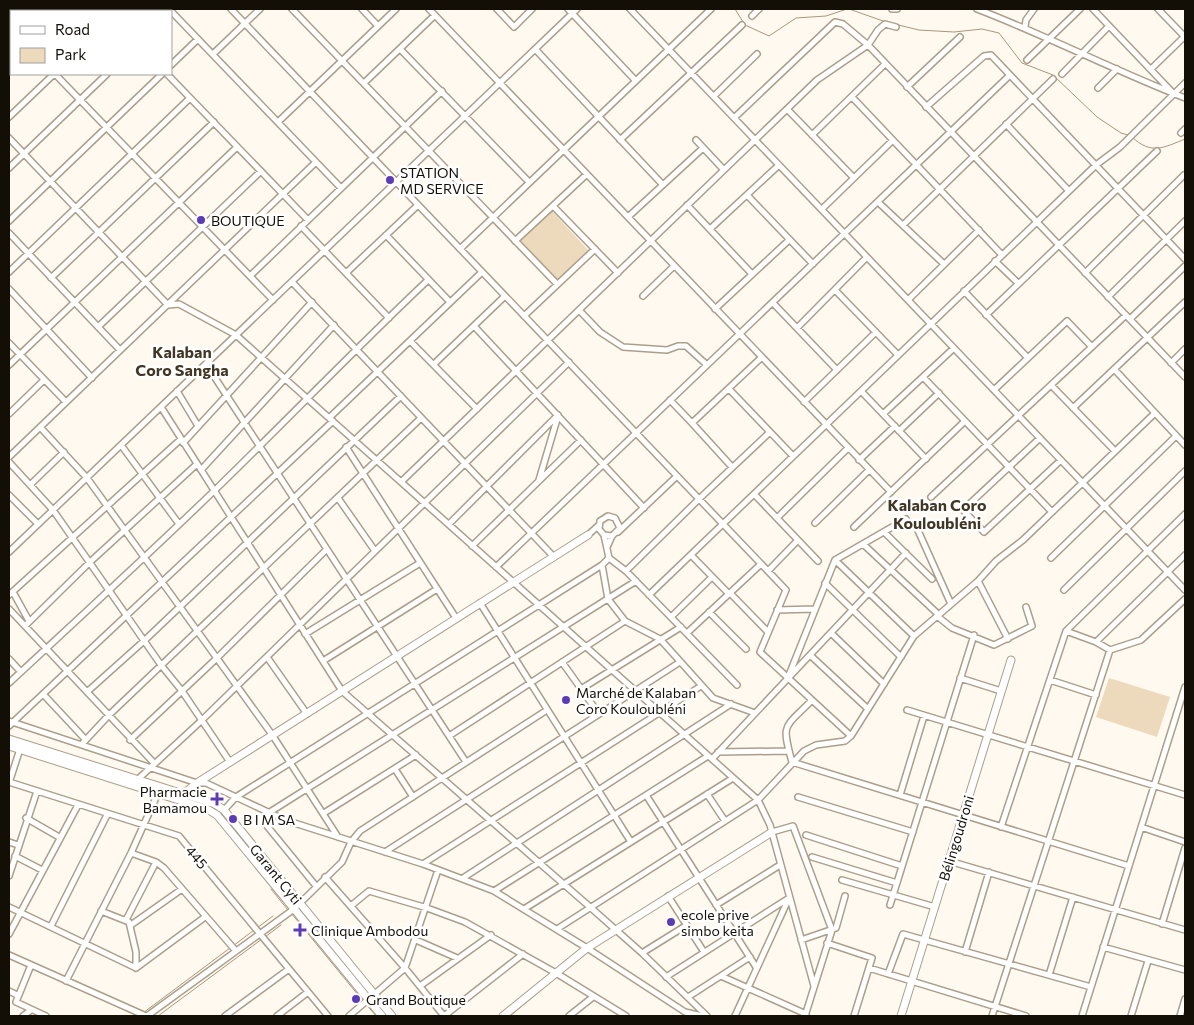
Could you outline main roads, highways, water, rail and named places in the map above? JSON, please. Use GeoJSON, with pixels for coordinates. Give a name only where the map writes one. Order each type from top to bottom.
{"type":"FeatureCollection","features":[{"type":"Feature","properties":{"kind":"waterway"},"geometry":{"type":"LineString","coordinates":[[735,9],[745,25],[769,36],[796,18],[826,16],[847,9]]}},
{"type":"Feature","properties":{"kind":"waterway"},"geometry":{"type":"LineString","coordinates":[[849,9],[886,22]]}},
{"type":"Feature","properties":{"kind":"waterway"},"geometry":{"type":"LineString","coordinates":[[890,23],[919,30],[954,32],[982,29],[999,33],[1022,63],[1053,75],[1097,117],[1121,133],[1128,135]]}},
{"type":"Feature","properties":{"kind":"waterway"},"geometry":{"type":"LineString","coordinates":[[1132,137],[1139,143],[1151,148],[1164,147],[1185,139]]}},
{"type":"Feature","properties":{"kind":"waterway"},"geometry":{"type":"LineString","coordinates":[[271,889],[288,910]]}},
{"type":"Feature","properties":{"kind":"waterway"},"geometry":{"type":"LineString","coordinates":[[291,913],[363,1001]]}},
{"type":"Feature","properties":{"kind":"waterway"},"geometry":{"type":"LineString","coordinates":[[257,928],[273,916]]}},
{"type":"Feature","properties":{"kind":"waterway"},"geometry":{"type":"LineString","coordinates":[[265,937],[281,925]]}},
{"type":"Feature","properties":{"kind":"waterway"},"geometry":{"type":"LineString","coordinates":[[233,946],[254,930]]}},
{"type":"Feature","properties":{"kind":"waterway"},"geometry":{"type":"LineString","coordinates":[[158,1016],[262,939]]}},
{"type":"Feature","properties":{"kind":"waterway"},"geometry":{"type":"LineString","coordinates":[[143,1013],[230,948]]}},
{"type":"Feature","properties":{"kind":"waterway"},"geometry":{"type":"LineString","coordinates":[[9,958],[28,967]]}},
{"type":"Feature","properties":{"kind":"waterway"},"geometry":{"type":"LineString","coordinates":[[32,968],[138,1016]]}},
{"type":"Feature","properties":{"kind":"waterway"},"geometry":{"type":"LineString","coordinates":[[510,1016],[546,986]]}},
{"type":"Feature","properties":{"kind":"waterway"},"geometry":{"type":"LineString","coordinates":[[366,1004],[376,1016]]}},
{"type":"Feature","properties":{"kind":"place","name":"STATION MD SERVICE"},"geometry":{"type":"Point","coordinates":[390,180]}},
{"type":"Feature","properties":{"kind":"place","name":"BOUTIQUE"},"geometry":{"type":"Point","coordinates":[201,220]}},
{"type":"Feature","properties":{"kind":"place","name":"Marché de Kalaban Coro Kouloubléni"},"geometry":{"type":"Point","coordinates":[566,700]}},
{"type":"Feature","properties":{"kind":"place","name":"Pharmacie Bamamou"},"geometry":{"type":"Point","coordinates":[217,799]}},
{"type":"Feature","properties":{"kind":"place","name":"B I M SA"},"geometry":{"type":"Point","coordinates":[233,819]}},
{"type":"Feature","properties":{"kind":"place","name":"ecole prive simbo keita"},"geometry":{"type":"Point","coordinates":[671,922]}},
{"type":"Feature","properties":{"kind":"place","name":"Clinique Ambodou"},"geometry":{"type":"Point","coordinates":[300,930]}},
{"type":"Feature","properties":{"kind":"place","name":"Grand Boutique"},"geometry":{"type":"Point","coordinates":[356,999]}},
{"type":"Feature","properties":{"kind":"district","name":"Kalaban Coro Sangha"},"geometry":{"type":"Point","coordinates":[182,360]}},
{"type":"Feature","properties":{"kind":"district","name":"Kalaban Coro Kouloubléni"},"geometry":{"type":"Point","coordinates":[937,513]}}]}
